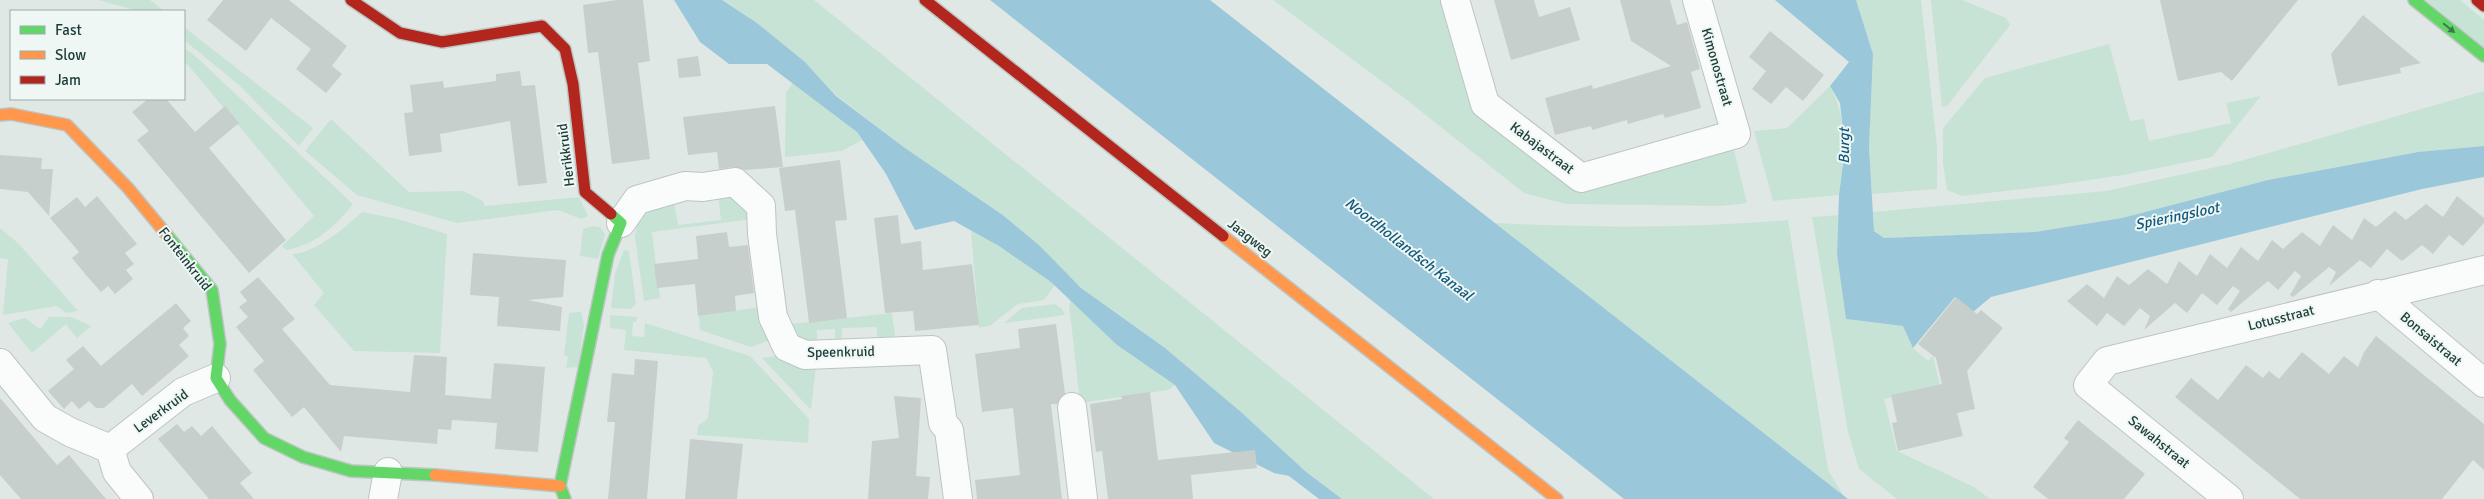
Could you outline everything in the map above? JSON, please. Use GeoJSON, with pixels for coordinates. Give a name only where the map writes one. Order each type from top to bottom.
{"type":"FeatureCollection","features":[{"type":"Feature","properties":{"kind":"street","name":"Herikkruid"},"geometry":{"type":"LineString","coordinates":[[351,0],[400,33],[442,42],[542,26],[565,49],[573,84],[585,192],[621,223]]}},
{"type":"Feature","properties":{"kind":"street","name":"Jaagweg"},"geometry":{"type":"LineString","coordinates":[[925,0],[1557,499]]}},
{"type":"Feature","properties":{"kind":"street","name":"Kabajastraat"},"geometry":{"type":"LineString","coordinates":[[1455,0],[1485,104],[1581,178],[1736,134]]}},
{"type":"Feature","properties":{"kind":"street","name":"Kimonostraat"},"geometry":{"type":"LineString","coordinates":[[1697,0],[1736,134]]}},
{"type":"Feature","properties":{"kind":"street"},"geometry":{"type":"LineString","coordinates":[[2414,0],[2484,56]]}},
{"type":"Feature","properties":{"kind":"street"},"geometry":{"type":"LineString","coordinates":[[2477,0],[2484,6]]}},
{"type":"Feature","properties":{"kind":"street","name":"Fonteinkruid"},"geometry":{"type":"LineString","coordinates":[[0,115],[11,114],[67,125],[128,188],[195,269],[212,290],[220,344],[216,378]]}},
{"type":"Feature","properties":{"kind":"street","name":"Speenkruid"},"geometry":{"type":"LineString","coordinates":[[621,223],[637,200],[684,186],[703,187],[735,182],[761,206],[762,234],[773,317],[787,347],[806,354],[932,350],[944,423],[949,430],[958,499]]}},
{"type":"Feature","properties":{"kind":"street"},"geometry":{"type":"LineString","coordinates":[[565,499],[560,486],[598,311],[608,255],[621,223]]}},
{"type":"Feature","properties":{"kind":"street","name":"Lotusstraat"},"geometry":{"type":"LineString","coordinates":[[2088,385],[2107,362],[2378,294],[2484,270]]}},
{"type":"Feature","properties":{"kind":"street","name":"Bonsaistraat"},"geometry":{"type":"LineString","coordinates":[[2378,294],[2484,383]]}},
{"type":"Feature","properties":{"kind":"street"},"geometry":{"type":"LineString","coordinates":[[0,363],[45,418],[70,432],[110,449],[117,472],[139,499]]}},
{"type":"Feature","properties":{"kind":"street"},"geometry":{"type":"LineString","coordinates":[[216,378],[230,400],[264,438],[303,458],[351,471],[465,476],[560,486]]}},
{"type":"Feature","properties":{"kind":"street","name":"Leverkruid"},"geometry":{"type":"LineString","coordinates":[[110,449],[183,392],[216,378]]}},
{"type":"Feature","properties":{"kind":"street","name":"Sawahstraat"},"geometry":{"type":"LineString","coordinates":[[2088,385],[2229,499]]}},
{"type":"Feature","properties":{"kind":"street"},"geometry":{"type":"LineString","coordinates":[[1072,407],[1083,499]]}},
{"type":"Feature","properties":{"kind":"street"},"geometry":{"type":"LineString","coordinates":[[383,499],[388,472]]}},
{"type":"Feature","properties":{"kind":"green space"},"geometry":{"type":"Polygon","coordinates":[[[99,0],[150,0],[163,10],[134,10],[99,0]]]}},
{"type":"Feature","properties":{"kind":"green space"},"geometry":{"type":"Polygon","coordinates":[[[722,0],[814,0],[1434,499],[1342,499],[1305,471],[1241,412],[1165,348],[1081,288],[1040,246],[1004,216],[905,148],[836,95],[805,62],[757,23],[722,0]]]}},
{"type":"Feature","properties":{"kind":"green space"},"geometry":{"type":"Polygon","coordinates":[[[1273,0],[1442,0],[1472,95],[1474,111],[1573,187],[1733,146],[1747,203],[1721,206],[1566,204],[1524,193],[1403,97],[1273,0]]]}},
{"type":"Feature","properties":{"kind":"green space"},"geometry":{"type":"Polygon","coordinates":[[[1856,0],[1921,0],[1937,148],[1937,189],[1872,194],[1869,147],[1873,54],[1856,0]]]}},
{"type":"Feature","properties":{"kind":"green space"},"geometry":{"type":"Polygon","coordinates":[[[1931,0],[1962,0],[2006,18],[2010,25],[1947,106],[1942,107],[1931,0]]]}},
{"type":"Feature","properties":{"kind":"green space"},"geometry":{"type":"Polygon","coordinates":[[[2426,0],[2460,0],[2484,20],[2484,47],[2426,0]]]}},
{"type":"Feature","properties":{"kind":"green space"},"geometry":{"type":"Polygon","coordinates":[[[185,28],[313,128],[299,146],[239,85],[185,41],[185,28]]]}},
{"type":"Feature","properties":{"kind":"green space"},"geometry":{"type":"Polygon","coordinates":[[[2109,44],[2130,121],[2144,119],[2149,141],[2231,123],[2226,103],[2261,96],[2212,157],[2123,175],[2048,186],[1962,196],[1947,190],[1943,163],[1943,128],[1985,78],[2109,44]]]}},
{"type":"Feature","properties":{"kind":"green space"},"geometry":{"type":"Polygon","coordinates":[[[185,49],[193,54],[353,204],[324,234],[296,248],[286,250],[282,246],[314,216],[185,64],[185,49]]]}},
{"type":"Feature","properties":{"kind":"green space"},"geometry":{"type":"Polygon","coordinates":[[[793,82],[857,132],[862,140],[842,151],[785,157],[786,93],[793,82]]]}},
{"type":"Feature","properties":{"kind":"green space"},"geometry":{"type":"Polygon","coordinates":[[[1830,86],[1836,99],[1843,126],[1844,139],[1839,195],[1773,201],[1754,131],[1787,128],[1830,86]]]}},
{"type":"Feature","properties":{"kind":"green space"},"geometry":{"type":"Polygon","coordinates":[[[2484,91],[2484,146],[2418,152],[2268,180],[2122,218],[2035,232],[1884,238],[1874,231],[1873,212],[2106,191],[2230,164],[2484,91]]]}},
{"type":"Feature","properties":{"kind":"green space"},"geometry":{"type":"Polygon","coordinates":[[[331,119],[409,192],[463,191],[483,201],[485,206],[579,197],[588,216],[581,219],[558,210],[457,223],[357,195],[305,151],[331,119]]]}},
{"type":"Feature","properties":{"kind":"green space"},"geometry":{"type":"Polygon","coordinates":[[[727,194],[739,198],[752,219],[652,232],[660,298],[644,301],[635,237],[638,218],[655,208],[674,203],[678,225],[721,220],[718,195],[727,194]]]}},
{"type":"Feature","properties":{"kind":"green space"},"geometry":{"type":"Polygon","coordinates":[[[362,212],[398,219],[447,234],[440,353],[354,351],[314,305],[324,293],[292,254],[301,253],[320,245],[339,232],[362,212]]]}},
{"type":"Feature","properties":{"kind":"green space"},"geometry":{"type":"Polygon","coordinates":[[[1838,215],[1837,254],[1846,319],[1903,326],[1913,348],[1928,361],[1933,356],[1940,386],[1884,399],[1897,451],[1974,487],[1990,499],[1897,499],[1859,469],[1848,432],[1812,217],[1838,215]]]}},
{"type":"Feature","properties":{"kind":"green space"},"geometry":{"type":"Polygon","coordinates":[[[1788,220],[1826,458],[1829,472],[1844,496],[1495,223],[1641,226],[1715,225],[1788,220]]]}},
{"type":"Feature","properties":{"kind":"green space"},"geometry":{"type":"Polygon","coordinates":[[[593,226],[600,227],[605,234],[598,259],[580,256],[583,229],[593,226]]]}},
{"type":"Feature","properties":{"kind":"green space"},"geometry":{"type":"Polygon","coordinates":[[[0,228],[18,243],[78,311],[66,313],[57,306],[3,315],[8,259],[0,258],[0,228]]]}},
{"type":"Feature","properties":{"kind":"green space"},"geometry":{"type":"Polygon","coordinates":[[[971,230],[999,246],[1055,285],[1044,300],[1018,304],[991,325],[979,328],[971,230]]]}},
{"type":"Feature","properties":{"kind":"green space"},"geometry":{"type":"Polygon","coordinates":[[[624,250],[629,251],[636,304],[631,309],[611,308],[615,274],[624,250]]]}},
{"type":"Feature","properties":{"kind":"green space"},"geometry":{"type":"Polygon","coordinates":[[[1071,300],[1117,345],[1175,385],[1168,390],[1080,403],[1069,304],[1071,300]]]}},
{"type":"Feature","properties":{"kind":"green space"},"geometry":{"type":"Polygon","coordinates":[[[1055,304],[1062,309],[1065,315],[1004,323],[1022,308],[1055,304]]]}},
{"type":"Feature","properties":{"kind":"green space"},"geometry":{"type":"Polygon","coordinates":[[[761,307],[775,338],[751,347],[700,330],[699,316],[761,307]]]}},
{"type":"Feature","properties":{"kind":"green space"},"geometry":{"type":"Polygon","coordinates":[[[581,312],[584,325],[578,367],[566,368],[568,357],[564,355],[569,313],[581,312]]]}},
{"type":"Feature","properties":{"kind":"green space"},"geometry":{"type":"Polygon","coordinates":[[[892,313],[895,335],[892,339],[877,343],[877,327],[842,328],[841,344],[835,344],[835,329],[817,330],[817,345],[796,337],[791,324],[892,313]]]}},
{"type":"Feature","properties":{"kind":"green space"},"geometry":{"type":"Polygon","coordinates":[[[610,315],[637,317],[636,322],[633,322],[632,336],[644,337],[645,323],[750,356],[809,419],[808,443],[697,435],[698,426],[708,418],[713,372],[706,358],[624,350],[626,330],[610,328],[610,315]]]}},
{"type":"Feature","properties":{"kind":"green space"},"geometry":{"type":"Polygon","coordinates":[[[49,317],[71,317],[91,326],[77,338],[66,324],[32,353],[8,323],[25,318],[40,329],[49,317]]]}},
{"type":"Feature","properties":{"kind":"green space"},"geometry":{"type":"Polygon","coordinates":[[[776,356],[816,366],[811,410],[762,358],[776,356]]]}},
{"type":"Feature","properties":{"kind":"water"},"geometry":{"type":"Polygon","coordinates":[[[674,0],[722,0],[757,23],[805,62],[836,96],[905,148],[1004,216],[1040,246],[1081,288],[1165,348],[1241,412],[1305,471],[1342,499],[1319,499],[1289,476],[1274,473],[1214,443],[1175,385],[1117,345],[1051,282],[999,246],[954,221],[915,230],[886,174],[857,132],[767,64],[729,64],[700,42],[674,0]]]}},
{"type":"Feature","properties":{"kind":"water","name":"Noordhollandsch Kanaal"},"geometry":{"type":"Polygon","coordinates":[[[990,0],[1210,0],[1848,499],[1624,499],[990,0]]]}},
{"type":"Feature","properties":{"kind":"water","name":"Spieringsloot"},"geometry":{"type":"Polygon","coordinates":[[[1775,0],[1856,0],[1873,54],[1869,147],[1874,231],[1884,238],[2035,232],[2122,218],[2268,180],[2418,152],[2484,146],[2484,177],[2422,189],[1991,297],[1973,312],[1955,297],[1913,348],[1903,326],[1846,319],[1837,254],[1839,195],[1845,148],[1840,103],[1830,86],[1849,62],[1775,0]]]}},
{"type":"Feature","properties":{"kind":"building"},"geometry":{"type":"Polygon","coordinates":[[[223,0],[289,0],[347,46],[332,66],[342,74],[326,93],[296,69],[311,49],[271,18],[246,51],[207,20],[223,0]]]}},
{"type":"Feature","properties":{"kind":"building"},"geometry":{"type":"Polygon","coordinates":[[[617,0],[643,0],[650,61],[638,63],[650,159],[612,164],[598,52],[588,53],[583,5],[617,0]]]}},
{"type":"Feature","properties":{"kind":"building"},"geometry":{"type":"Polygon","coordinates":[[[1494,0],[1534,0],[1539,17],[1570,7],[1580,40],[1511,60],[1494,0]]]}},
{"type":"Feature","properties":{"kind":"building"},"geometry":{"type":"Polygon","coordinates":[[[1620,0],[1670,0],[1677,25],[1687,22],[1700,69],[1691,72],[1701,108],[1665,118],[1663,114],[1628,124],[1627,120],[1592,130],[1591,126],[1555,135],[1545,98],[1592,85],[1593,89],[1671,66],[1631,41],[1620,0]]]}},
{"type":"Feature","properties":{"kind":"building"},"geometry":{"type":"Polygon","coordinates":[[[2160,0],[2298,0],[2232,81],[2221,72],[2178,81],[2160,0]]]}},
{"type":"Feature","properties":{"kind":"building"},"geometry":{"type":"Polygon","coordinates":[[[2363,15],[2421,63],[2400,68],[2401,73],[2338,86],[2331,54],[2363,15]]]}},
{"type":"Feature","properties":{"kind":"building"},"geometry":{"type":"Polygon","coordinates":[[[1770,31],[1824,75],[1803,101],[1786,87],[1771,104],[1752,89],[1766,71],[1749,57],[1770,31]]]}},
{"type":"Feature","properties":{"kind":"building"},"geometry":{"type":"Polygon","coordinates":[[[698,56],[701,76],[679,78],[677,59],[698,56]]]}},
{"type":"Feature","properties":{"kind":"building"},"geometry":{"type":"Polygon","coordinates":[[[520,71],[522,86],[535,85],[547,183],[518,186],[510,121],[440,134],[442,152],[409,156],[404,113],[413,112],[410,85],[443,81],[444,88],[496,81],[496,74],[520,71]]]}},
{"type":"Feature","properties":{"kind":"building"},"geometry":{"type":"Polygon","coordinates":[[[147,100],[167,100],[195,132],[225,106],[239,123],[209,148],[286,240],[249,273],[137,140],[149,131],[132,112],[147,100]]]}},
{"type":"Feature","properties":{"kind":"building"},"geometry":{"type":"Polygon","coordinates":[[[775,106],[783,167],[745,170],[733,167],[719,169],[717,152],[688,155],[683,117],[775,106]]]}},
{"type":"Feature","properties":{"kind":"building"},"geometry":{"type":"Polygon","coordinates":[[[0,155],[42,158],[41,169],[53,169],[49,216],[28,192],[0,189],[0,155]]]}},
{"type":"Feature","properties":{"kind":"building"},"geometry":{"type":"Polygon","coordinates":[[[840,160],[847,220],[835,221],[847,318],[809,323],[795,210],[785,211],[779,168],[840,160]]]}},
{"type":"Feature","properties":{"kind":"building"},"geometry":{"type":"Polygon","coordinates":[[[97,196],[137,244],[125,253],[134,264],[126,270],[133,279],[115,294],[108,286],[101,292],[86,275],[72,258],[79,252],[50,218],[77,197],[85,207],[97,196]]]}},
{"type":"Feature","properties":{"kind":"building"},"geometry":{"type":"Polygon","coordinates":[[[2457,196],[2484,218],[2484,223],[2463,246],[2449,235],[2433,254],[2422,245],[2402,261],[2387,249],[2371,268],[2360,260],[2329,286],[2336,272],[2329,267],[2293,297],[2290,295],[2301,276],[2295,271],[2278,290],[2268,281],[2231,312],[2228,309],[2240,291],[2233,286],[2217,305],[2202,293],[2187,313],[2175,303],[2144,330],[2150,316],[2140,308],[2124,326],[2107,313],[2097,326],[2067,301],[2087,284],[2104,298],[2117,276],[2129,285],[2148,269],[2167,284],[2179,261],[2197,276],[2210,254],[2227,268],[2241,247],[2258,261],[2272,240],[2283,249],[2302,232],[2320,246],[2333,225],[2352,240],[2364,218],[2376,227],[2395,211],[2406,220],[2426,204],[2443,217],[2457,196]]]}},
{"type":"Feature","properties":{"kind":"building"},"geometry":{"type":"Polygon","coordinates":[[[898,215],[901,244],[921,241],[923,270],[972,264],[979,325],[915,331],[913,311],[885,313],[874,218],[898,215]]]}},
{"type":"Feature","properties":{"kind":"building"},"geometry":{"type":"Polygon","coordinates":[[[727,232],[729,247],[748,245],[754,293],[735,296],[736,311],[698,316],[695,284],[657,288],[654,264],[698,259],[696,236],[727,232]]]}},
{"type":"Feature","properties":{"kind":"building"},"geometry":{"type":"Polygon","coordinates":[[[473,253],[566,260],[563,297],[528,300],[562,307],[560,331],[497,326],[499,297],[470,295],[473,253]]]}},
{"type":"Feature","properties":{"kind":"building"},"geometry":{"type":"Polygon","coordinates":[[[258,277],[295,319],[282,329],[330,385],[410,392],[414,355],[447,357],[445,395],[491,399],[494,363],[545,367],[538,452],[495,449],[497,423],[452,420],[451,430],[438,429],[437,444],[344,436],[341,452],[304,407],[292,417],[253,370],[264,361],[236,327],[248,317],[239,307],[247,301],[240,292],[258,277]]]}},
{"type":"Feature","properties":{"kind":"building"},"geometry":{"type":"Polygon","coordinates":[[[1956,297],[1977,314],[1981,310],[2003,328],[1967,371],[1975,409],[1957,413],[1963,436],[1898,451],[1892,423],[1897,422],[1891,395],[1942,384],[1936,358],[1918,344],[1956,297]]]}},
{"type":"Feature","properties":{"kind":"building"},"geometry":{"type":"Polygon","coordinates":[[[176,303],[191,321],[183,328],[189,336],[179,345],[189,356],[142,396],[132,384],[104,408],[96,408],[89,401],[79,409],[72,401],[64,409],[48,391],[74,369],[66,360],[83,346],[101,366],[176,303]]]}},
{"type":"Feature","properties":{"kind":"building"},"geometry":{"type":"Polygon","coordinates":[[[1056,324],[1065,394],[1057,404],[1051,404],[1062,499],[977,499],[975,480],[1020,475],[1013,408],[982,412],[975,354],[1020,348],[1018,329],[1056,324]]]}},
{"type":"Feature","properties":{"kind":"building"},"geometry":{"type":"Polygon","coordinates":[[[2376,336],[2484,424],[2484,470],[2473,460],[2442,499],[2300,499],[2175,397],[2191,378],[2218,400],[2246,365],[2263,378],[2269,371],[2279,379],[2302,352],[2329,374],[2344,356],[2358,367],[2364,352],[2376,336]]]}},
{"type":"Feature","properties":{"kind":"building"},"geometry":{"type":"Polygon","coordinates":[[[635,359],[658,361],[647,499],[608,499],[615,422],[607,422],[612,373],[634,375],[635,359]]]}},
{"type":"Feature","properties":{"kind":"building"},"geometry":{"type":"Polygon","coordinates":[[[1150,392],[1158,460],[1255,450],[1257,468],[1191,475],[1193,499],[1108,499],[1102,451],[1096,452],[1090,404],[1122,399],[1121,396],[1150,392]]]}},
{"type":"Feature","properties":{"kind":"building"},"geometry":{"type":"Polygon","coordinates":[[[894,396],[921,398],[916,476],[930,477],[928,499],[868,499],[872,441],[899,438],[894,396]]]}},
{"type":"Feature","properties":{"kind":"building"},"geometry":{"type":"Polygon","coordinates":[[[0,398],[57,465],[69,455],[106,499],[21,499],[0,475],[0,398]]]}},
{"type":"Feature","properties":{"kind":"building"},"geometry":{"type":"Polygon","coordinates":[[[2078,420],[2145,474],[2124,499],[2048,499],[2033,487],[2069,442],[2064,438],[2078,420]]]}},
{"type":"Feature","properties":{"kind":"building"},"geometry":{"type":"Polygon","coordinates":[[[177,424],[184,432],[192,426],[201,436],[212,426],[252,473],[240,483],[254,499],[209,499],[158,439],[177,424]]]}},
{"type":"Feature","properties":{"kind":"building"},"geometry":{"type":"Polygon","coordinates":[[[690,439],[743,444],[737,499],[685,499],[690,439]]]}},
{"type":"Feature","properties":{"kind":"traffic: fast"},"geometry":{"type":"LineString","coordinates":[[2414,0],[2484,56]]}},
{"type":"Feature","properties":{"kind":"traffic: fast"},"geometry":{"type":"LineString","coordinates":[[565,499],[560,486],[608,255],[621,223],[611,214]]}},
{"type":"Feature","properties":{"kind":"traffic: fast"},"geometry":{"type":"LineString","coordinates":[[167,235],[212,290],[220,344],[216,378],[230,400],[264,438],[303,457],[351,471],[435,475]]}},
{"type":"Feature","properties":{"kind":"traffic: slow"},"geometry":{"type":"LineString","coordinates":[[0,115],[11,114],[67,125],[128,188],[167,235]]}},
{"type":"Feature","properties":{"kind":"traffic: slow"},"geometry":{"type":"LineString","coordinates":[[1223,236],[1557,499]]}},
{"type":"Feature","properties":{"kind":"traffic: slow"},"geometry":{"type":"LineString","coordinates":[[435,475],[560,486]]}},
{"type":"Feature","properties":{"kind":"traffic: jam"},"geometry":{"type":"LineString","coordinates":[[351,0],[400,33],[442,42],[542,26],[565,49],[573,84],[585,192],[611,214]]}},
{"type":"Feature","properties":{"kind":"traffic: jam"},"geometry":{"type":"LineString","coordinates":[[925,0],[1223,236]]}},
{"type":"Feature","properties":{"kind":"traffic: jam"},"geometry":{"type":"LineString","coordinates":[[2477,0],[2484,6]]}},
{"type":"Feature","properties":{"kind":"water label","name":"Burgt"},"geometry":{"type":"Point","coordinates":[1844,146]}}]}
